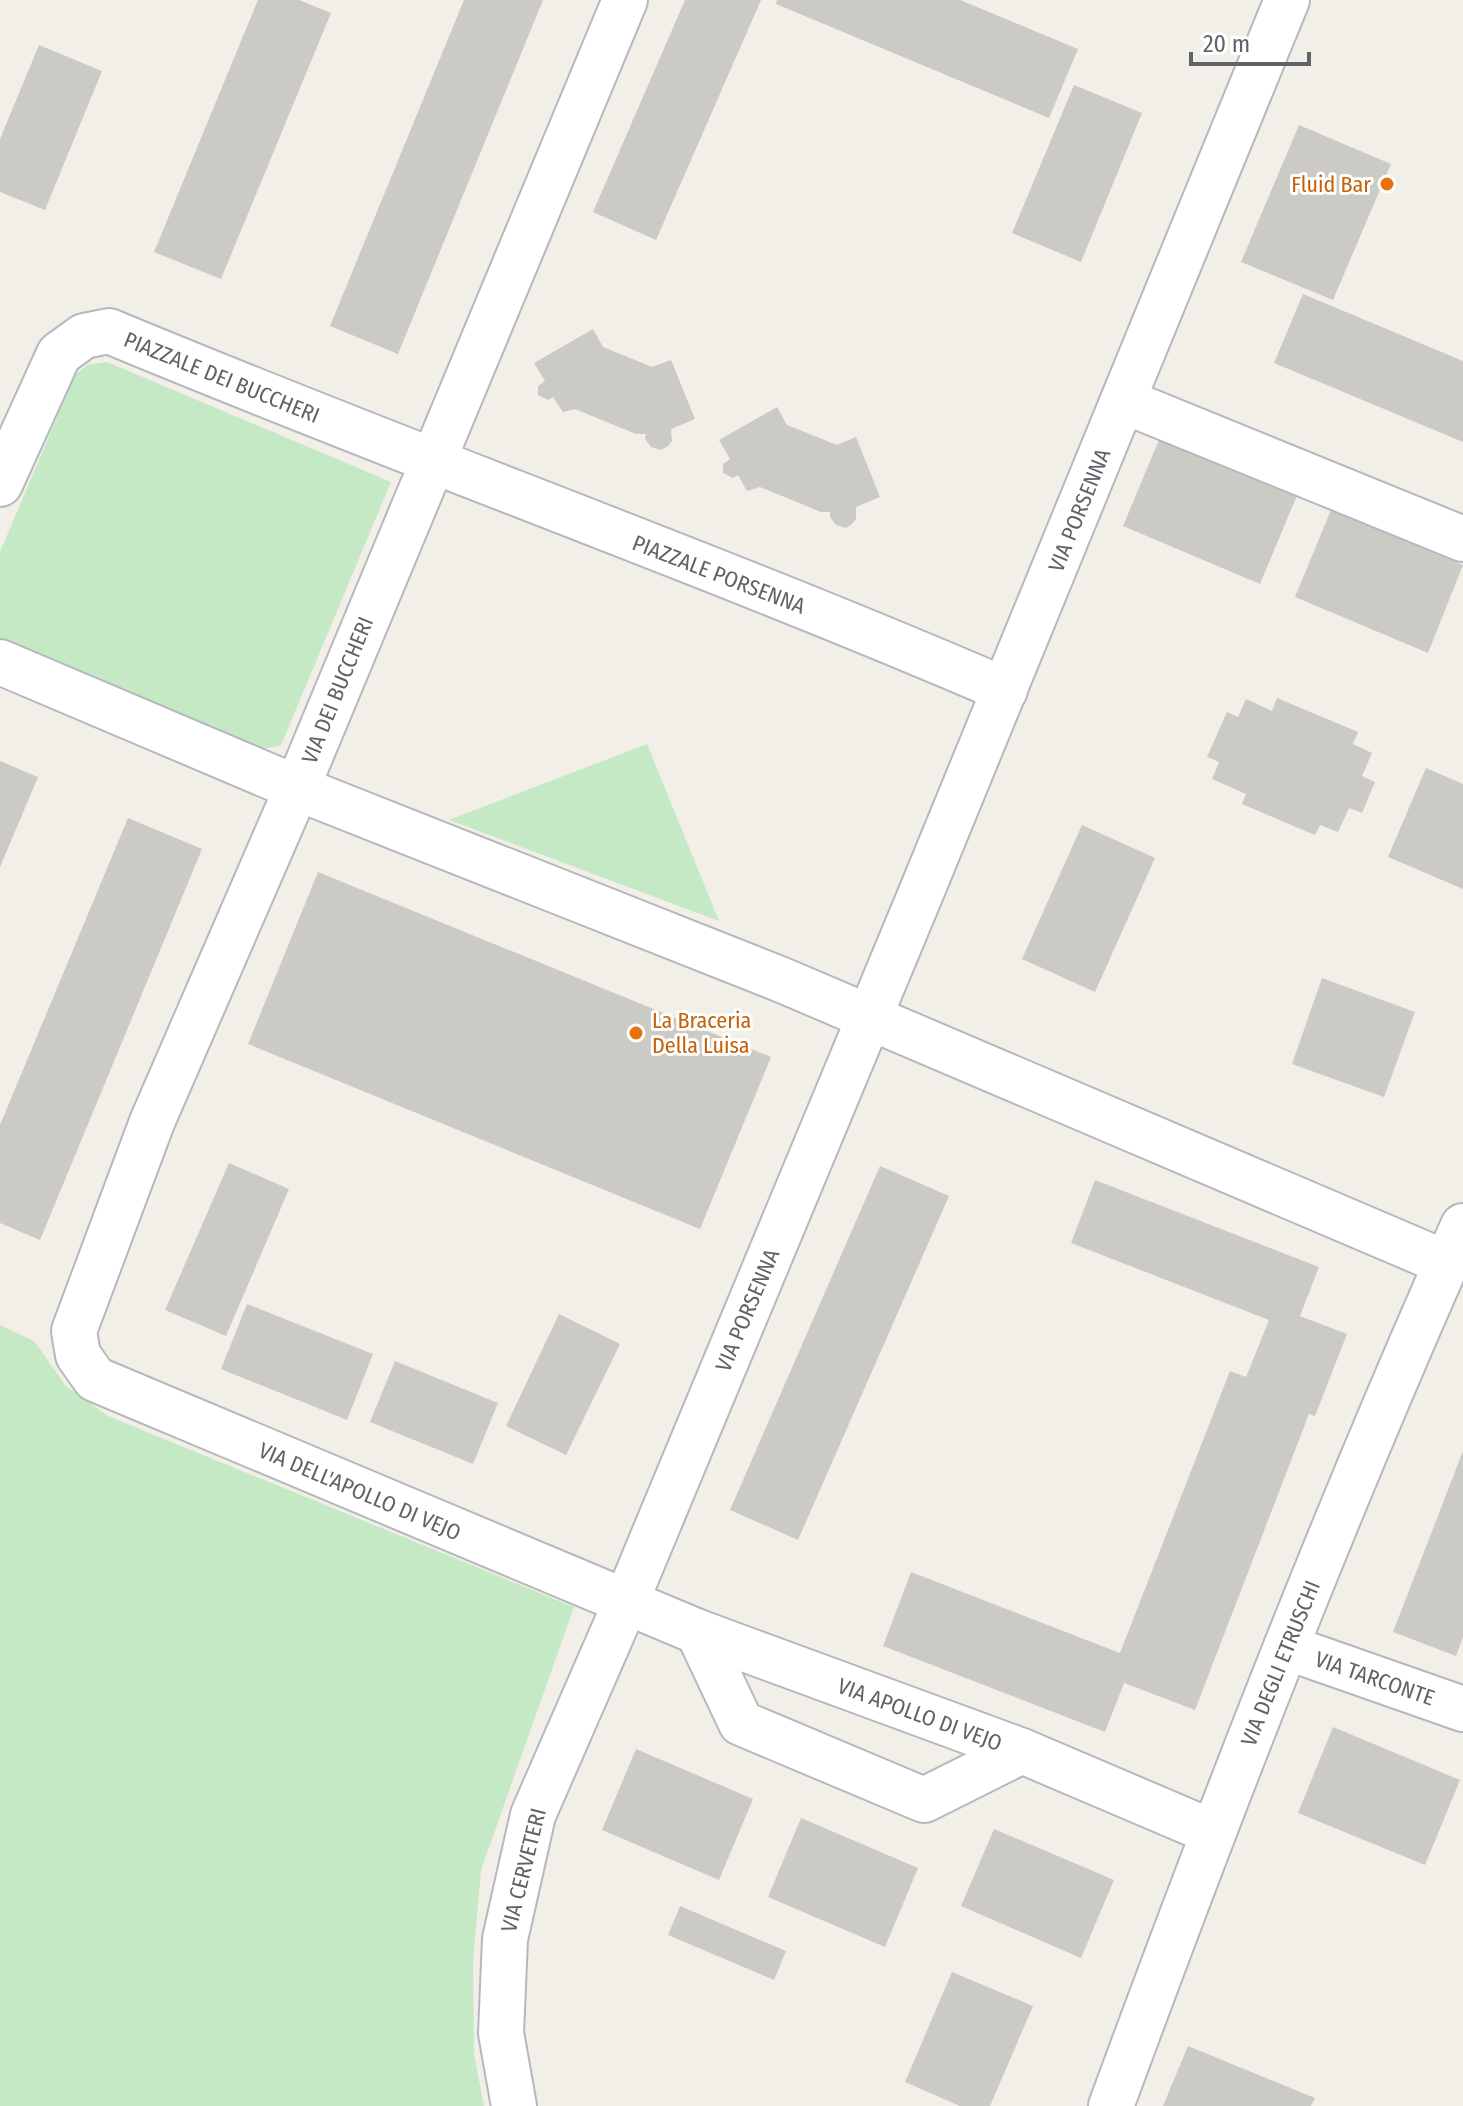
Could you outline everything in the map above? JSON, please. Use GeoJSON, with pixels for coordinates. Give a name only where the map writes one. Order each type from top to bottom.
{"type":"FeatureCollection","features":[{"type":"Feature","properties":{"kind":"street","name":"VIA DEI BUCCHERI"},"geometry":{"type":"LineString","coordinates":[[95,1379],[78,1355],[74,1331],[152,1122],[297,788],[625,0]]}},
{"type":"Feature","properties":{"kind":"street","name":"VIA PORSENNA"},"geometry":{"type":"LineString","coordinates":[[626,1602],[1005,690],[1287,0]]}},
{"type":"Feature","properties":{"kind":"street","name":"PIAZZALE DEI BUCCHERI"},"geometry":{"type":"LineString","coordinates":[[0,484],[59,354],[84,336],[109,331],[259,394],[431,460]]}},
{"type":"Feature","properties":{"kind":"street"},"geometry":{"type":"LineString","coordinates":[[1124,401],[1463,539]]}},
{"type":"Feature","properties":{"kind":"street","name":"PIAZZALE PORSENNA"},"geometry":{"type":"LineString","coordinates":[[431,460],[881,637],[1005,690]]}},
{"type":"Feature","properties":{"kind":"street"},"geometry":{"type":"LineString","coordinates":[[0,662],[297,788],[782,980],[869,1018],[1455,1245]]}},
{"type":"Feature","properties":{"kind":"street","name":"VIA DEGLI ETRUSCHI"},"geometry":{"type":"LineString","coordinates":[[1111,2106],[1212,1832],[1455,1245]]}},
{"type":"Feature","properties":{"kind":"street","name":"VIA DELL'APOLLO DI VEJO"},"geometry":{"type":"LineString","coordinates":[[95,1379],[626,1602]]}},
{"type":"Feature","properties":{"kind":"street","name":"VIA APOLLO DI VEJO"},"geometry":{"type":"LineString","coordinates":[[626,1602],[698,1632],[1022,1751],[1212,1832]]}},
{"type":"Feature","properties":{"kind":"street","name":"VIA CERVETERI"},"geometry":{"type":"LineString","coordinates":[[514,2106],[501,2033],[505,1939],[533,1815],[626,1602]]}},
{"type":"Feature","properties":{"kind":"street"},"geometry":{"type":"LineString","coordinates":[[698,1632],[741,1723],[924,1800],[1022,1751]]}},
{"type":"Feature","properties":{"kind":"street","name":"VIA TARCONTE"},"geometry":{"type":"LineString","coordinates":[[1286,1647],[1463,1709]]}},
{"type":"Feature","properties":{"kind":"green space"},"geometry":{"type":"Polygon","coordinates":[[[107,362],[391,482],[281,745],[259,750],[0,643],[0,552],[75,375],[87,365],[107,362]]]}},
{"type":"Feature","properties":{"kind":"green space"},"geometry":{"type":"Polygon","coordinates":[[[647,744],[719,921],[449,820],[647,744]]]}},
{"type":"Feature","properties":{"kind":"green space"},"geometry":{"type":"Polygon","coordinates":[[[0,1325],[34,1341],[66,1386],[108,1416],[574,1607],[481,1870],[473,1961],[474,2054],[484,2106],[0,2106],[0,1325]]]}},
{"type":"Feature","properties":{"kind":"building"},"geometry":{"type":"Polygon","coordinates":[[[258,0],[299,0],[331,13],[221,279],[154,252],[258,0]]]}},
{"type":"Feature","properties":{"kind":"building"},"geometry":{"type":"Polygon","coordinates":[[[464,0],[543,0],[398,354],[330,326],[464,0]]]}},
{"type":"Feature","properties":{"kind":"building"},"geometry":{"type":"Polygon","coordinates":[[[685,0],[761,0],[656,240],[593,212],[685,0]]]}},
{"type":"Feature","properties":{"kind":"building"},"geometry":{"type":"Polygon","coordinates":[[[777,0],[960,0],[1078,49],[1049,118],[776,4],[777,0]]]}},
{"type":"Feature","properties":{"kind":"building"},"geometry":{"type":"Polygon","coordinates":[[[39,45],[102,71],[45,210],[0,192],[0,139],[39,45]]]}},
{"type":"Feature","properties":{"kind":"building"},"geometry":{"type":"Polygon","coordinates":[[[1074,85],[1142,113],[1081,262],[1012,233],[1074,85]]]}},
{"type":"Feature","properties":{"kind":"building"},"geometry":{"type":"Polygon","coordinates":[[[1299,125],[1391,164],[1333,300],[1241,262],[1299,125]]]}},
{"type":"Feature","properties":{"kind":"building"},"geometry":{"type":"Polygon","coordinates":[[[1303,294],[1463,361],[1463,442],[1274,363],[1303,294]]]}},
{"type":"Feature","properties":{"kind":"building"},"geometry":{"type":"Polygon","coordinates":[[[593,329],[603,347],[652,367],[671,360],[695,419],[671,429],[672,441],[668,446],[661,450],[651,447],[645,439],[646,434],[636,434],[575,409],[563,412],[553,397],[548,400],[538,395],[538,386],[545,381],[534,363],[593,329]]]}},
{"type":"Feature","properties":{"kind":"building"},"geometry":{"type":"Polygon","coordinates":[[[777,407],[787,425],[837,445],[856,437],[880,497],[856,507],[856,519],[846,528],[836,525],[830,512],[821,512],[760,487],[747,491],[738,475],[733,478],[723,473],[723,464],[730,459],[719,440],[777,407]]]}},
{"type":"Feature","properties":{"kind":"building"},"geometry":{"type":"Polygon","coordinates":[[[1161,435],[1298,493],[1260,584],[1123,526],[1161,435]]]}},
{"type":"Feature","properties":{"kind":"building"},"geometry":{"type":"Polygon","coordinates":[[[1331,510],[1463,565],[1428,653],[1295,597],[1331,510]]]}},
{"type":"Feature","properties":{"kind":"building"},"geometry":{"type":"Polygon","coordinates":[[[1277,698],[1358,732],[1353,744],[1372,753],[1362,776],[1375,782],[1362,813],[1349,808],[1338,832],[1320,825],[1315,835],[1242,804],[1246,794],[1212,779],[1219,762],[1207,757],[1227,712],[1238,717],[1246,699],[1272,711],[1277,698]]]}},
{"type":"Feature","properties":{"kind":"building"},"geometry":{"type":"Polygon","coordinates":[[[0,761],[38,777],[0,867],[0,761]]]}},
{"type":"Feature","properties":{"kind":"building"},"geometry":{"type":"Polygon","coordinates":[[[1426,768],[1463,784],[1463,889],[1388,857],[1426,768]]]}},
{"type":"Feature","properties":{"kind":"building"},"geometry":{"type":"Polygon","coordinates":[[[128,818],[202,849],[40,1240],[0,1223],[0,1125],[128,818]]]}},
{"type":"Feature","properties":{"kind":"building"},"geometry":{"type":"Polygon","coordinates":[[[1082,825],[1155,858],[1095,992],[1022,959],[1082,825]]]}},
{"type":"Feature","properties":{"kind":"building"},"geometry":{"type":"Polygon","coordinates":[[[318,872],[771,1057],[700,1229],[248,1044],[318,872]]]}},
{"type":"Feature","properties":{"kind":"building"},"geometry":{"type":"Polygon","coordinates":[[[1322,978],[1415,1012],[1384,1097],[1292,1064],[1322,978]]]}},
{"type":"Feature","properties":{"kind":"building"},"geometry":{"type":"Polygon","coordinates":[[[229,1163],[289,1189],[226,1336],[165,1310],[229,1163]]]}},
{"type":"Feature","properties":{"kind":"building"},"geometry":{"type":"Polygon","coordinates":[[[880,1166],[949,1196],[798,1540],[730,1510],[880,1166]]]}},
{"type":"Feature","properties":{"kind":"building"},"geometry":{"type":"Polygon","coordinates":[[[1095,1180],[1319,1267],[1300,1316],[1347,1334],[1315,1416],[1309,1414],[1195,1710],[1124,1683],[1105,1732],[883,1646],[911,1572],[1120,1653],[1230,1371],[1246,1377],[1269,1320],[1071,1243],[1095,1180]]]}},
{"type":"Feature","properties":{"kind":"building"},"geometry":{"type":"Polygon","coordinates":[[[247,1304],[373,1354],[347,1420],[221,1369],[247,1304]]]}},
{"type":"Feature","properties":{"kind":"building"},"geometry":{"type":"Polygon","coordinates":[[[559,1314],[620,1344],[566,1455],[506,1426],[559,1314]]]}},
{"type":"Feature","properties":{"kind":"building"},"geometry":{"type":"Polygon","coordinates":[[[395,1361],[498,1403],[473,1464],[370,1422],[395,1361]]]}},
{"type":"Feature","properties":{"kind":"building"},"geometry":{"type":"Polygon","coordinates":[[[1463,1451],[1463,1637],[1456,1656],[1393,1632],[1463,1451]]]}},
{"type":"Feature","properties":{"kind":"building"},"geometry":{"type":"Polygon","coordinates":[[[1333,1727],[1460,1780],[1425,1865],[1298,1813],[1333,1727]]]}},
{"type":"Feature","properties":{"kind":"building"},"geometry":{"type":"Polygon","coordinates":[[[636,1749],[753,1799],[719,1880],[602,1830],[636,1749]]]}},
{"type":"Feature","properties":{"kind":"building"},"geometry":{"type":"Polygon","coordinates":[[[801,1818],[918,1868],[885,1947],[768,1897],[801,1818]]]}},
{"type":"Feature","properties":{"kind":"building"},"geometry":{"type":"Polygon","coordinates":[[[994,1829],[1114,1880],[1081,1958],[961,1906],[994,1829]]]}},
{"type":"Feature","properties":{"kind":"building"},"geometry":{"type":"Polygon","coordinates":[[[680,1906],[786,1951],[774,1980],[668,1935],[680,1906]]]}},
{"type":"Feature","properties":{"kind":"building"},"geometry":{"type":"Polygon","coordinates":[[[952,1972],[1033,2006],[990,2106],[960,2106],[905,2082],[952,1972]]]}},
{"type":"Feature","properties":{"kind":"building"},"geometry":{"type":"Polygon","coordinates":[[[1188,2046],[1315,2098],[1311,2106],[1163,2106],[1188,2046]]]}},
{"type":"Feature","properties":{"kind":"place","name":"Fluid Bar"},"geometry":{"type":"Point","coordinates":[1387,184]}},
{"type":"Feature","properties":{"kind":"place","name":"La Braceria Della Luisa"},"geometry":{"type":"Point","coordinates":[636,1033]}}]}
